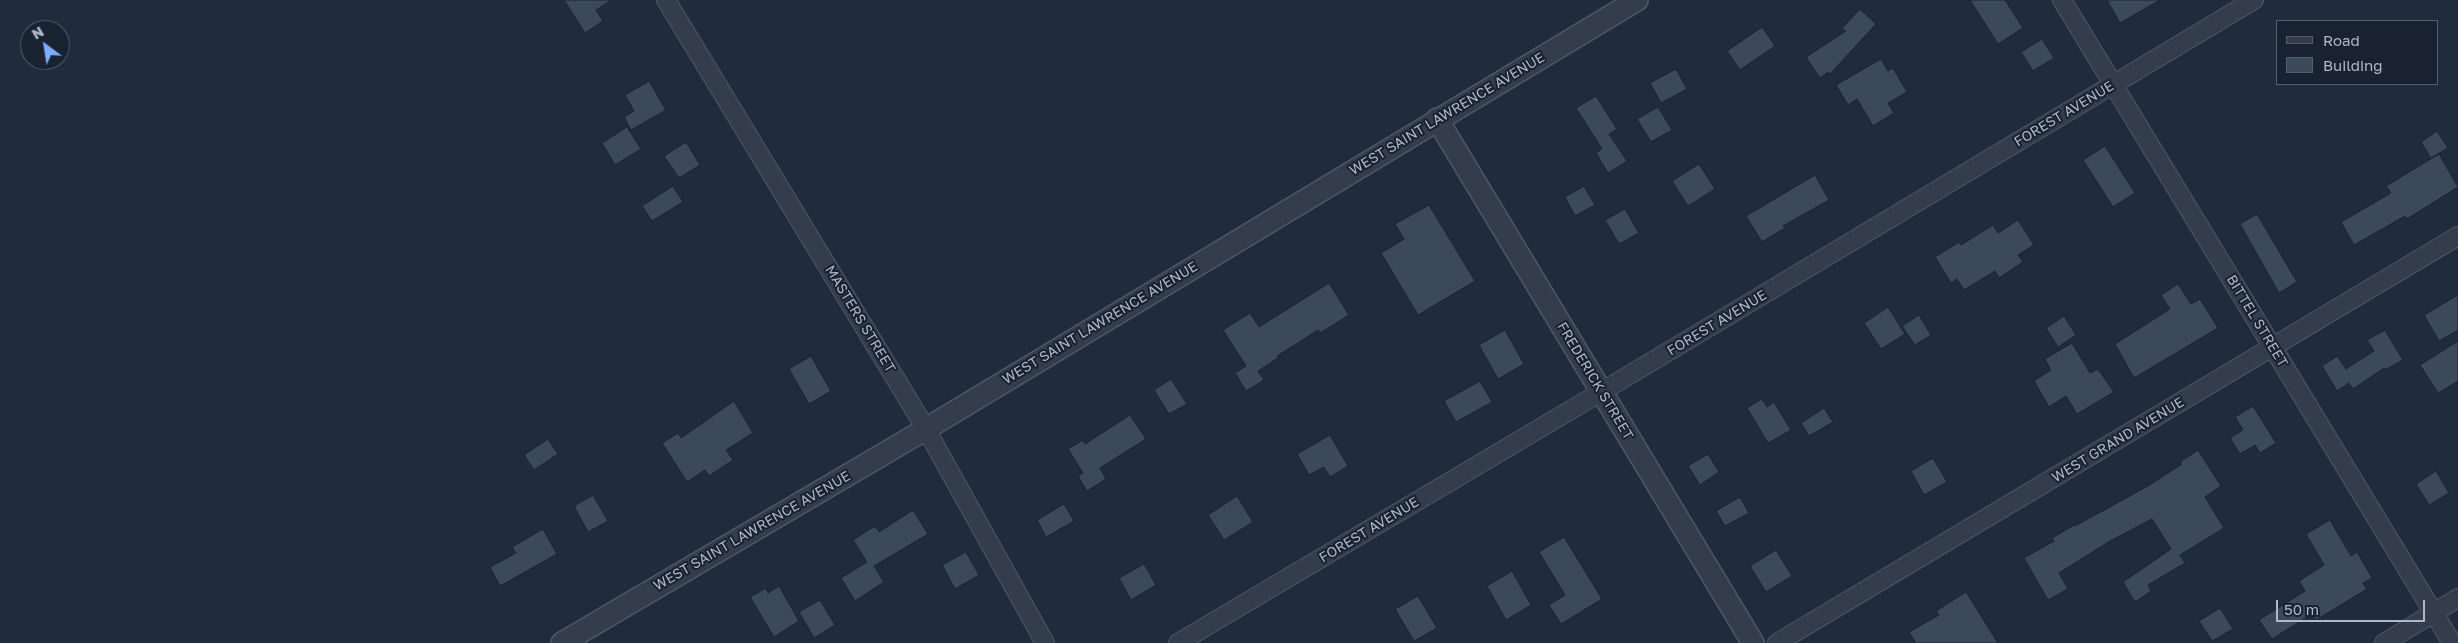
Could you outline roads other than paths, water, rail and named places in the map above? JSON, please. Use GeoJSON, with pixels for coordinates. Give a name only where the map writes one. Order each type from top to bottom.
{"type":"FeatureCollection","features":[{"type":"Feature","properties":{"kind":"street","name":"MASTERS STREET"},"geometry":{"type":"LineString","coordinates":[[666,0],[926,429],[1045,643]]}},
{"type":"Feature","properties":{"kind":"street","name":"WEST SAINT LAWRENCE AVENUE"},"geometry":{"type":"LineString","coordinates":[[562,643],[926,429],[1637,0]]}},
{"type":"Feature","properties":{"kind":"street","name":"BITTEL STREET"},"geometry":{"type":"LineString","coordinates":[[2062,0],[2452,643]]}},
{"type":"Feature","properties":{"kind":"street","name":"FOREST AVENUE"},"geometry":{"type":"LineString","coordinates":[[1178,643],[1601,392],[2254,0]]}},
{"type":"Feature","properties":{"kind":"street","name":"FREDERICK STREET"},"geometry":{"type":"LineString","coordinates":[[1438,119],[1753,643]]}},
{"type":"Feature","properties":{"kind":"street","name":"WEST GRAND AVENUE"},"geometry":{"type":"LineString","coordinates":[[1776,643],[2458,236]]}},
{"type":"Feature","properties":{"kind":"street"},"geometry":{"type":"LineString","coordinates":[[2384,643],[2458,598]]}}]}
